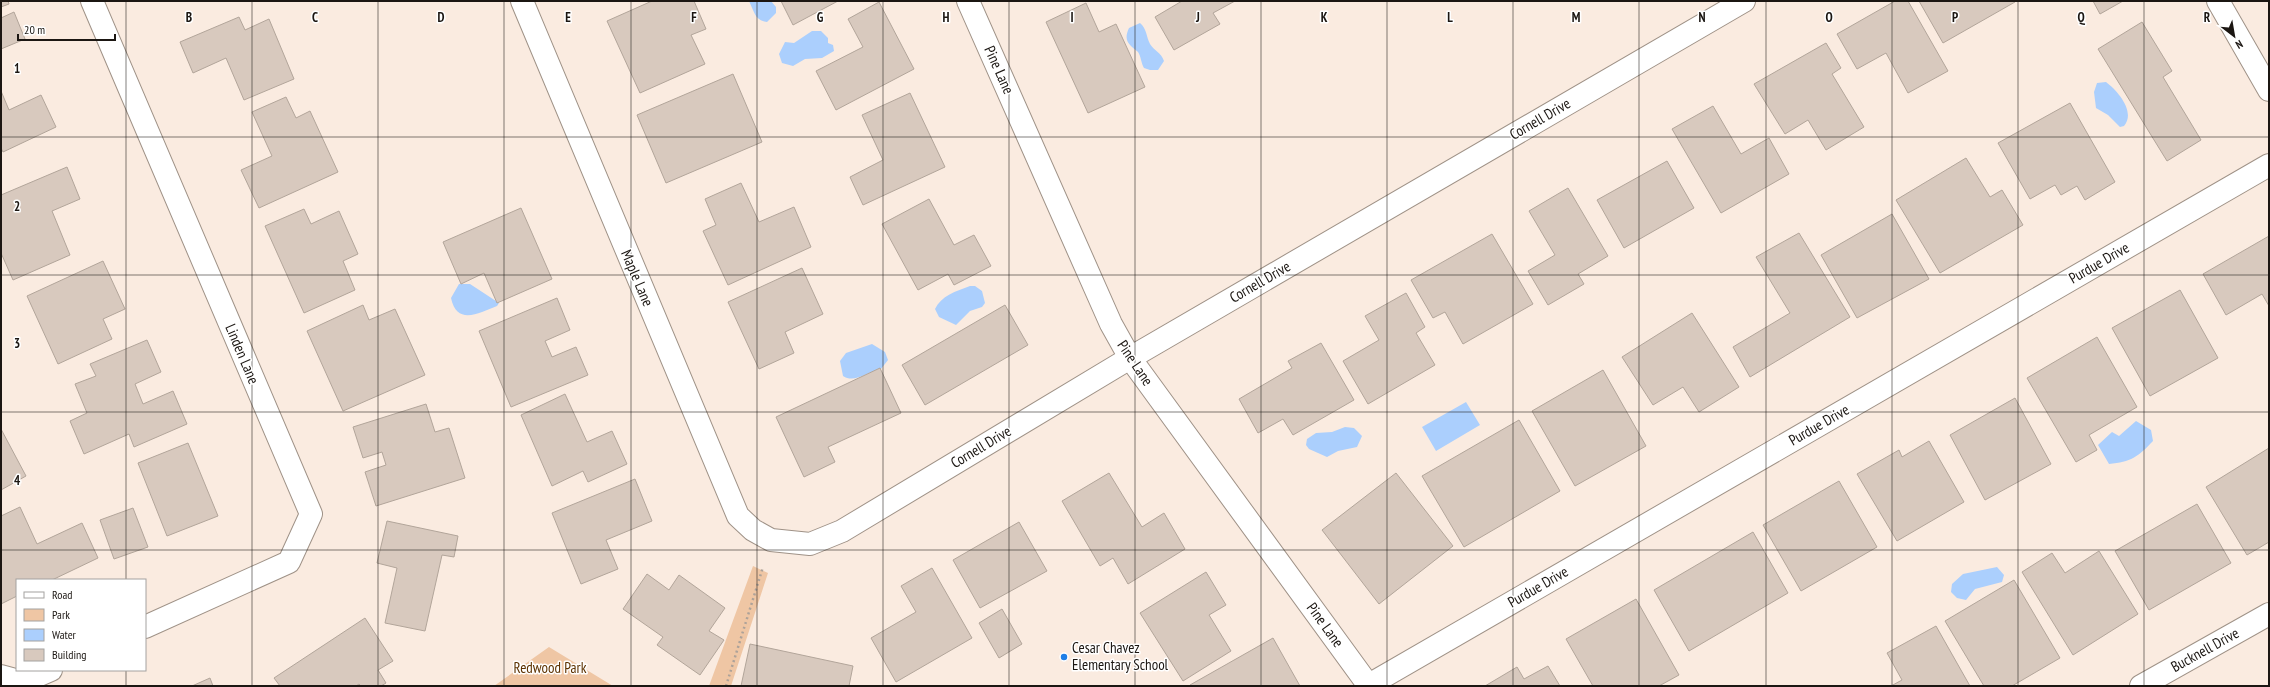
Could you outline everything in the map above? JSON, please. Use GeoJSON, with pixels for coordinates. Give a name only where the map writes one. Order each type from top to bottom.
{"type":"FeatureCollection","features":[{"type":"Feature","properties":{"kind":"street","name":"Linden Lane"},"geometry":{"type":"LineString","coordinates":[[92,1],[311,514],[289,562],[146,627]]}},
{"type":"Feature","properties":{"kind":"street","name":"Maple Lane"},"geometry":{"type":"LineString","coordinates":[[522,1],[738,516],[753,530],[771,540]]}},
{"type":"Feature","properties":{"kind":"street","name":"Pine Lane"},"geometry":{"type":"LineString","coordinates":[[968,1],[1111,324],[1130,358],[1369,686]]}},
{"type":"Feature","properties":{"kind":"street","name":"Cornell Drive"},"geometry":{"type":"LineString","coordinates":[[771,540],[810,544],[842,531],[1130,358],[1744,1]]}},
{"type":"Feature","properties":{"kind":"street"},"geometry":{"type":"LineString","coordinates":[[2218,1],[2269,90]]}},
{"type":"Feature","properties":{"kind":"street","name":"Purdue Drive"},"geometry":{"type":"LineString","coordinates":[[1369,686],[2269,165]]}},
{"type":"Feature","properties":{"kind":"street","name":"Bucknell Drive"},"geometry":{"type":"LineString","coordinates":[[2141,686],[2269,614]]}},
{"type":"Feature","properties":{"kind":"street"},"geometry":{"type":"LineString","coordinates":[[1,676],[23,682],[49,671]]}},
{"type":"Feature","properties":{"kind":"path"},"geometry":{"type":"LineString","coordinates":[[726,686],[771,540]]}},
{"type":"Feature","properties":{"kind":"green space"},"geometry":{"type":"Polygon","coordinates":[[[753,566],[768,573],[731,686],[709,686],[753,566]]]}},
{"type":"Feature","properties":{"kind":"green space","name":"Redwood Park"},"geometry":{"type":"Polygon","coordinates":[[[549,647],[613,686],[494,686],[549,647]]]}},
{"type":"Feature","properties":{"kind":"water"},"geometry":{"type":"Polygon","coordinates":[[[749,1],[771,1],[776,7],[776,13],[767,22],[760,20],[755,15],[749,1]]]}},
{"type":"Feature","properties":{"kind":"water"},"geometry":{"type":"Polygon","coordinates":[[[1140,23],[1145,30],[1150,44],[1164,61],[1158,70],[1144,68],[1138,52],[1128,42],[1127,32],[1129,28],[1140,23]]]}},
{"type":"Feature","properties":{"kind":"water"},"geometry":{"type":"Polygon","coordinates":[[[812,31],[821,31],[828,38],[828,43],[833,45],[834,51],[822,58],[805,59],[793,66],[782,63],[779,54],[785,42],[794,43],[812,31]]]}},
{"type":"Feature","properties":{"kind":"water"},"geometry":{"type":"Polygon","coordinates":[[[2106,82],[2116,91],[2127,108],[2127,120],[2124,126],[2120,127],[2108,115],[2096,108],[2094,92],[2097,83],[2106,82]]]}},
{"type":"Feature","properties":{"kind":"water"},"geometry":{"type":"Polygon","coordinates":[[[459,284],[470,284],[499,303],[497,306],[483,312],[463,315],[454,307],[451,298],[459,284]]]}},
{"type":"Feature","properties":{"kind":"water"},"geometry":{"type":"Polygon","coordinates":[[[970,286],[975,286],[982,291],[985,303],[982,307],[970,311],[956,325],[939,317],[935,309],[945,297],[970,286]]]}},
{"type":"Feature","properties":{"kind":"water"},"geometry":{"type":"Polygon","coordinates":[[[872,344],[885,352],[888,360],[881,369],[852,379],[843,376],[840,361],[846,353],[872,344]]]}},
{"type":"Feature","properties":{"kind":"water"},"geometry":{"type":"Polygon","coordinates":[[[1466,402],[1480,425],[1436,451],[1422,427],[1466,402]]]}},
{"type":"Feature","properties":{"kind":"water"},"geometry":{"type":"Polygon","coordinates":[[[2136,421],[2151,430],[2153,441],[2134,458],[2123,462],[2109,464],[2098,445],[2112,432],[2119,436],[2136,421]]]}},
{"type":"Feature","properties":{"kind":"water"},"geometry":{"type":"Polygon","coordinates":[[[1345,427],[1354,428],[1362,436],[1357,447],[1338,451],[1327,457],[1309,449],[1306,445],[1307,439],[1316,433],[1332,432],[1345,427]]]}},
{"type":"Feature","properties":{"kind":"water"},"geometry":{"type":"Polygon","coordinates":[[[1997,567],[2004,575],[2002,582],[1975,589],[1966,600],[1957,598],[1951,592],[1952,584],[1963,574],[1997,567]]]}},
{"type":"Feature","properties":{"kind":"building"},"geometry":{"type":"Polygon","coordinates":[[[1,1],[8,1],[9,4],[1,7],[1,1]]]}},
{"type":"Feature","properties":{"kind":"building"},"geometry":{"type":"Polygon","coordinates":[[[652,1],[694,1],[706,29],[691,35],[705,64],[640,93],[607,21],[652,1]]]}},
{"type":"Feature","properties":{"kind":"building"},"geometry":{"type":"Polygon","coordinates":[[[781,1],[838,1],[793,25],[781,1]]]}},
{"type":"Feature","properties":{"kind":"building"},"geometry":{"type":"Polygon","coordinates":[[[1182,1],[1235,1],[1213,13],[1220,24],[1174,50],[1155,17],[1182,1]]]}},
{"type":"Feature","properties":{"kind":"building"},"geometry":{"type":"Polygon","coordinates":[[[1895,1],[1908,1],[1948,71],[1908,93],[1886,53],[1857,69],[1837,34],[1895,1]]]}},
{"type":"Feature","properties":{"kind":"building"},"geometry":{"type":"Polygon","coordinates":[[[1919,1],[2014,1],[2015,2],[1943,43],[1919,1]]]}},
{"type":"Feature","properties":{"kind":"building"},"geometry":{"type":"Polygon","coordinates":[[[2093,1],[2123,1],[2100,14],[2093,1]]]}},
{"type":"Feature","properties":{"kind":"building"},"geometry":{"type":"Polygon","coordinates":[[[879,2],[914,69],[836,110],[816,71],[863,47],[848,19],[879,2]]]}},
{"type":"Feature","properties":{"kind":"building"},"geometry":{"type":"Polygon","coordinates":[[[1086,3],[1099,32],[1116,24],[1145,87],[1088,113],[1046,22],[1086,3]]]}},
{"type":"Feature","properties":{"kind":"building"},"geometry":{"type":"Polygon","coordinates":[[[14,12],[25,39],[1,49],[1,18],[14,12]]]}},
{"type":"Feature","properties":{"kind":"building"},"geometry":{"type":"Polygon","coordinates":[[[239,17],[245,30],[269,19],[294,79],[244,100],[226,58],[193,73],[180,42],[239,17]]]}},
{"type":"Feature","properties":{"kind":"building"},"geometry":{"type":"Polygon","coordinates":[[[2142,22],[2172,71],[2163,77],[2201,140],[2167,161],[2098,49],[2142,22]]]}},
{"type":"Feature","properties":{"kind":"building"},"geometry":{"type":"Polygon","coordinates":[[[1826,43],[1841,68],[1832,74],[1864,127],[1826,150],[1808,120],[1785,134],[1754,84],[1826,43]]]}},
{"type":"Feature","properties":{"kind":"building"},"geometry":{"type":"Polygon","coordinates":[[[733,74],[762,142],[666,183],[637,115],[733,74]]]}},
{"type":"Feature","properties":{"kind":"building"},"geometry":{"type":"Polygon","coordinates":[[[1,91],[9,110],[41,95],[56,127],[3,152],[1,148],[1,91]]]}},
{"type":"Feature","properties":{"kind":"building"},"geometry":{"type":"Polygon","coordinates":[[[910,93],[945,167],[863,205],[850,177],[883,160],[862,115],[910,93]]]}},
{"type":"Feature","properties":{"kind":"building"},"geometry":{"type":"Polygon","coordinates":[[[286,97],[296,118],[310,111],[338,172],[259,208],[241,170],[272,156],[252,112],[286,97]]]}},
{"type":"Feature","properties":{"kind":"building"},"geometry":{"type":"Polygon","coordinates":[[[2070,103],[2115,182],[2085,200],[2077,186],[2061,195],[2055,185],[2030,199],[1998,143],[2070,103]]]}},
{"type":"Feature","properties":{"kind":"building"},"geometry":{"type":"Polygon","coordinates":[[[1713,106],[1741,154],[1769,138],[1789,174],[1721,213],[1672,129],[1713,106]]]}},
{"type":"Feature","properties":{"kind":"building"},"geometry":{"type":"Polygon","coordinates":[[[1966,158],[1990,197],[2002,190],[2023,225],[1940,273],[1896,200],[1966,158]]]}},
{"type":"Feature","properties":{"kind":"building"},"geometry":{"type":"Polygon","coordinates":[[[1667,161],[1694,208],[1624,248],[1597,200],[1667,161]]]}},
{"type":"Feature","properties":{"kind":"building"},"geometry":{"type":"Polygon","coordinates":[[[67,167],[80,199],[52,211],[70,255],[13,280],[1,253],[1,195],[67,167]]]}},
{"type":"Feature","properties":{"kind":"building"},"geometry":{"type":"Polygon","coordinates":[[[741,183],[759,222],[794,207],[811,247],[728,285],[703,231],[716,225],[705,199],[741,183]]]}},
{"type":"Feature","properties":{"kind":"building"},"geometry":{"type":"Polygon","coordinates":[[[1568,188],[1608,256],[1578,274],[1584,284],[1548,305],[1528,271],[1555,255],[1529,211],[1568,188]]]}},
{"type":"Feature","properties":{"kind":"building"},"geometry":{"type":"Polygon","coordinates":[[[929,199],[954,245],[974,235],[991,266],[954,285],[948,274],[918,290],[882,224],[929,199]]]}},
{"type":"Feature","properties":{"kind":"building"},"geometry":{"type":"Polygon","coordinates":[[[521,208],[552,279],[497,303],[484,273],[461,284],[443,242],[521,208]]]}},
{"type":"Feature","properties":{"kind":"building"},"geometry":{"type":"Polygon","coordinates":[[[304,209],[311,224],[339,211],[358,254],[343,261],[355,290],[304,313],[265,226],[304,209]]]}},
{"type":"Feature","properties":{"kind":"building"},"geometry":{"type":"Polygon","coordinates":[[[1892,214],[1929,279],[1857,318],[1821,255],[1892,214]]]}},
{"type":"Feature","properties":{"kind":"building"},"geometry":{"type":"Polygon","coordinates":[[[1799,233],[1850,317],[1750,377],[1733,347],[1790,313],[1756,257],[1799,233]]]}},
{"type":"Feature","properties":{"kind":"building"},"geometry":{"type":"Polygon","coordinates":[[[1492,234],[1533,304],[1463,344],[1445,312],[1433,318],[1411,280],[1492,234]]]}},
{"type":"Feature","properties":{"kind":"building"},"geometry":{"type":"Polygon","coordinates":[[[2269,236],[2269,306],[2262,294],[2226,315],[2203,274],[2269,236]]]}},
{"type":"Feature","properties":{"kind":"building"},"geometry":{"type":"Polygon","coordinates":[[[103,261],[125,309],[103,319],[112,339],[58,364],[27,296],[103,261]]]}},
{"type":"Feature","properties":{"kind":"building"},"geometry":{"type":"Polygon","coordinates":[[[802,268],[823,314],[785,332],[794,353],[759,369],[728,302],[802,268]]]}},
{"type":"Feature","properties":{"kind":"building"},"geometry":{"type":"Polygon","coordinates":[[[2180,290],[2218,358],[2150,396],[2112,328],[2180,290]]]}},
{"type":"Feature","properties":{"kind":"building"},"geometry":{"type":"Polygon","coordinates":[[[1406,293],[1425,327],[1416,333],[1435,365],[1368,404],[1343,361],[1379,340],[1365,316],[1406,293]]]}},
{"type":"Feature","properties":{"kind":"building"},"geometry":{"type":"Polygon","coordinates":[[[557,298],[570,330],[545,341],[552,357],[576,347],[588,375],[511,407],[479,331],[557,298]]]}},
{"type":"Feature","properties":{"kind":"building"},"geometry":{"type":"Polygon","coordinates":[[[363,305],[369,320],[395,309],[425,375],[343,411],[307,331],[363,305]]]}},
{"type":"Feature","properties":{"kind":"building"},"geometry":{"type":"Polygon","coordinates":[[[1005,305],[1028,345],[925,405],[902,365],[1005,305]]]}},
{"type":"Feature","properties":{"kind":"building"},"geometry":{"type":"Polygon","coordinates":[[[1692,313],[1739,387],[1699,412],[1683,387],[1653,405],[1622,357],[1692,313]]]}},
{"type":"Feature","properties":{"kind":"building"},"geometry":{"type":"Polygon","coordinates":[[[2097,337],[2137,407],[2089,435],[2097,450],[2076,462],[2027,378],[2097,337]]]}},
{"type":"Feature","properties":{"kind":"building"},"geometry":{"type":"Polygon","coordinates":[[[147,340],[161,372],[135,384],[143,404],[173,391],[187,424],[134,447],[129,434],[84,454],[70,421],[87,413],[75,384],[96,376],[90,364],[147,340]]]}},
{"type":"Feature","properties":{"kind":"building"},"geometry":{"type":"Polygon","coordinates":[[[1321,343],[1354,400],[1293,435],[1283,419],[1258,433],[1239,399],[1292,368],[1288,361],[1321,343]]]}},
{"type":"Feature","properties":{"kind":"building"},"geometry":{"type":"Polygon","coordinates":[[[880,368],[901,413],[828,447],[835,462],[804,477],[776,417],[880,368]]]}},
{"type":"Feature","properties":{"kind":"building"},"geometry":{"type":"Polygon","coordinates":[[[1603,370],[1646,446],[1575,486],[1532,411],[1603,370]]]}},
{"type":"Feature","properties":{"kind":"building"},"geometry":{"type":"Polygon","coordinates":[[[565,394],[587,442],[612,431],[627,464],[588,482],[583,471],[552,486],[521,415],[565,394]]]}},
{"type":"Feature","properties":{"kind":"building"},"geometry":{"type":"Polygon","coordinates":[[[2015,398],[2051,464],[1985,500],[1950,435],[2015,398]]]}},
{"type":"Feature","properties":{"kind":"building"},"geometry":{"type":"Polygon","coordinates":[[[426,404],[435,432],[449,428],[465,478],[376,506],[365,472],[386,465],[382,452],[363,458],[353,427],[426,404]]]}},
{"type":"Feature","properties":{"kind":"building"},"geometry":{"type":"Polygon","coordinates":[[[1519,420],[1560,491],[1464,547],[1422,476],[1519,420]]]}},
{"type":"Feature","properties":{"kind":"building"},"geometry":{"type":"Polygon","coordinates":[[[1,429],[26,476],[1,490],[1,429]]]}},
{"type":"Feature","properties":{"kind":"building"},"geometry":{"type":"Polygon","coordinates":[[[1929,441],[1964,502],[1897,541],[1857,474],[1899,450],[1902,457],[1929,441]]]}},
{"type":"Feature","properties":{"kind":"building"},"geometry":{"type":"Polygon","coordinates":[[[188,443],[218,516],[167,536],[138,463],[188,443]]]}},
{"type":"Feature","properties":{"kind":"building"},"geometry":{"type":"Polygon","coordinates":[[[2269,448],[2269,542],[2247,555],[2206,487],[2269,448]]]}},
{"type":"Feature","properties":{"kind":"building"},"geometry":{"type":"Polygon","coordinates":[[[1109,473],[1142,527],[1164,513],[1185,549],[1128,584],[1113,558],[1100,566],[1062,501],[1109,473]]]}},
{"type":"Feature","properties":{"kind":"building"},"geometry":{"type":"Polygon","coordinates":[[[1396,473],[1453,546],[1379,604],[1322,530],[1396,473]]]}},
{"type":"Feature","properties":{"kind":"building"},"geometry":{"type":"Polygon","coordinates":[[[635,479],[652,521],[606,540],[618,569],[581,584],[552,513],[635,479]]]}},
{"type":"Feature","properties":{"kind":"building"},"geometry":{"type":"Polygon","coordinates":[[[1839,481],[1877,547],[1801,591],[1763,525],[1839,481]]]}},
{"type":"Feature","properties":{"kind":"building"},"geometry":{"type":"Polygon","coordinates":[[[2197,504],[2231,563],[2149,610],[2115,551],[2197,504]]]}},
{"type":"Feature","properties":{"kind":"building"},"geometry":{"type":"Polygon","coordinates":[[[20,507],[37,544],[82,523],[98,558],[54,579],[16,579],[16,596],[1,604],[1,516],[20,507]]]}},
{"type":"Feature","properties":{"kind":"building"},"geometry":{"type":"Polygon","coordinates":[[[133,508],[148,547],[114,559],[100,520],[133,508]]]}},
{"type":"Feature","properties":{"kind":"building"},"geometry":{"type":"Polygon","coordinates":[[[387,521],[458,536],[454,557],[442,555],[425,631],[385,623],[397,568],[377,563],[387,521]]]}},
{"type":"Feature","properties":{"kind":"building"},"geometry":{"type":"Polygon","coordinates":[[[1019,522],[1047,571],[980,608],[953,560],[1019,522]]]}},
{"type":"Feature","properties":{"kind":"building"},"geometry":{"type":"Polygon","coordinates":[[[1753,532],[1788,593],[1689,651],[1654,590],[1753,532]]]}},
{"type":"Feature","properties":{"kind":"building"},"geometry":{"type":"Polygon","coordinates":[[[2099,551],[2138,614],[2073,655],[2022,572],[2052,553],[2065,573],[2099,551]]]}},
{"type":"Feature","properties":{"kind":"building"},"geometry":{"type":"Polygon","coordinates":[[[932,568],[972,638],[896,682],[871,638],[916,612],[901,586],[932,568]]]}},
{"type":"Feature","properties":{"kind":"building"},"geometry":{"type":"Polygon","coordinates":[[[1206,572],[1226,605],[1209,615],[1231,651],[1183,681],[1140,613],[1206,572]]]}},
{"type":"Feature","properties":{"kind":"building"},"geometry":{"type":"Polygon","coordinates":[[[647,574],[669,590],[679,575],[725,608],[709,631],[724,640],[700,675],[657,645],[663,637],[623,609],[647,574]]]}},
{"type":"Feature","properties":{"kind":"building"},"geometry":{"type":"Polygon","coordinates":[[[2014,580],[2060,658],[2012,686],[1984,686],[1945,621],[2014,580]]]}},
{"type":"Feature","properties":{"kind":"building"},"geometry":{"type":"Polygon","coordinates":[[[1636,599],[1679,675],[1659,686],[1593,686],[1566,639],[1636,599]]]}},
{"type":"Feature","properties":{"kind":"building"},"geometry":{"type":"Polygon","coordinates":[[[1002,609],[1022,644],[999,658],[979,623],[1002,609]]]}},
{"type":"Feature","properties":{"kind":"building"},"geometry":{"type":"Polygon","coordinates":[[[365,618],[393,661],[378,670],[386,683],[381,686],[361,686],[359,684],[356,686],[280,686],[274,678],[365,618]]]}},
{"type":"Feature","properties":{"kind":"building"},"geometry":{"type":"Polygon","coordinates":[[[1936,626],[1970,686],[1891,686],[1902,680],[1887,653],[1936,626]]]}},
{"type":"Feature","properties":{"kind":"building"},"geometry":{"type":"Polygon","coordinates":[[[1273,638],[1300,686],[1190,685],[1273,638]]]}},
{"type":"Feature","properties":{"kind":"building"},"geometry":{"type":"Polygon","coordinates":[[[750,644],[853,666],[849,686],[741,686],[750,644]]]}},
{"type":"Feature","properties":{"kind":"building"},"geometry":{"type":"Polygon","coordinates":[[[1548,666],[1560,686],[1485,686],[1517,667],[1524,679],[1548,666]]]}},
{"type":"Feature","properties":{"kind":"building"},"geometry":{"type":"Polygon","coordinates":[[[210,678],[213,686],[192,686],[210,678]]]}},
{"type":"Feature","properties":{"kind":"place","name":"Cesar Chavez Elementary School"},"geometry":{"type":"Point","coordinates":[1064,657]}}]}
